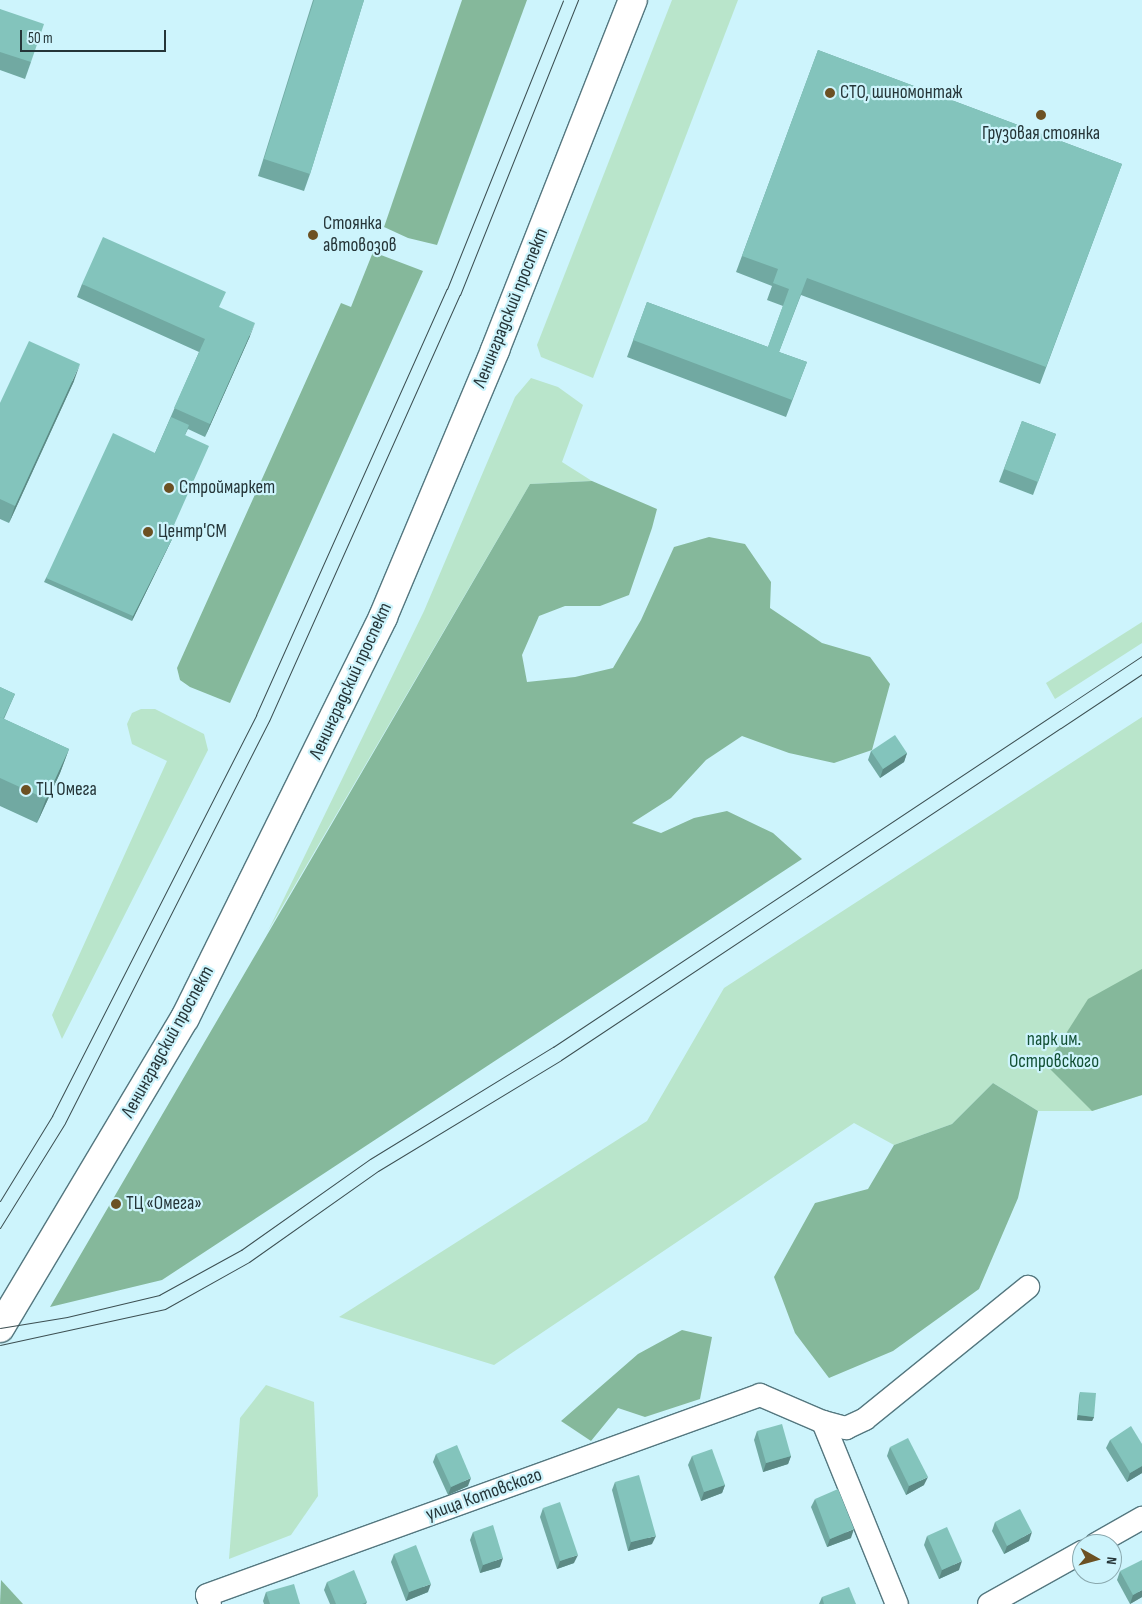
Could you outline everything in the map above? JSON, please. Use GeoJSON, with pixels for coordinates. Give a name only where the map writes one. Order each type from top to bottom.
{"type":"FeatureCollection","features":[{"type":"Feature","properties":{"kind":"main road","name":"Ленинградский проспект"},"geometry":{"type":"LineString","coordinates":[[0,1328],[185,1018],[383,617],[495,350],[633,0]]}},
{"type":"Feature","properties":{"kind":"street"},"geometry":{"type":"LineString","coordinates":[[823,1422],[846,1428],[865,1418],[1028,1287]]}},
{"type":"Feature","properties":{"kind":"street","name":"улица Котовского"},"geometry":{"type":"LineString","coordinates":[[209,1599],[760,1394],[823,1422]]}},
{"type":"Feature","properties":{"kind":"street"},"geometry":{"type":"LineString","coordinates":[[823,1422],[897,1604]]}},
{"type":"Feature","properties":{"kind":"street"},"geometry":{"type":"LineString","coordinates":[[1114,1534],[1142,1518]]}},
{"type":"Feature","properties":{"kind":"street"},"geometry":{"type":"LineString","coordinates":[[989,1604],[1072,1558]]}},
{"type":"Feature","properties":{"kind":"green space"},"geometry":{"type":"Polygon","coordinates":[[[462,0],[527,0],[437,245],[408,238],[384,227],[462,0]]]}},
{"type":"Feature","properties":{"kind":"green space"},"geometry":{"type":"Polygon","coordinates":[[[672,0],[738,0],[593,378],[541,357],[537,345],[672,0]]]}},
{"type":"Feature","properties":{"kind":"green space"},"geometry":{"type":"Polygon","coordinates":[[[373,252],[423,271],[230,703],[190,687],[180,680],[177,668],[341,303],[351,307],[373,252]]]}},
{"type":"Feature","properties":{"kind":"green space"},"geometry":{"type":"Polygon","coordinates":[[[531,378],[558,387],[583,405],[562,462],[592,481],[530,484],[268,931],[424,611],[515,397],[531,378]]]}},
{"type":"Feature","properties":{"kind":"green space"},"geometry":{"type":"Polygon","coordinates":[[[592,481],[657,509],[652,528],[629,595],[600,606],[565,606],[539,616],[522,655],[527,682],[575,677],[613,668],[641,620],[674,547],[709,537],[745,544],[771,582],[770,608],[822,643],[870,657],[890,684],[872,750],[834,763],[789,753],[742,736],[706,760],[671,798],[632,823],[661,833],[694,818],[727,811],[773,833],[802,859],[162,1280],[50,1307],[530,484],[592,481]]]}},
{"type":"Feature","properties":{"kind":"green space"},"geometry":{"type":"Polygon","coordinates":[[[1142,622],[1142,643],[1055,699],[1046,683],[1142,622]]]}},
{"type":"Feature","properties":{"kind":"green space"},"geometry":{"type":"Polygon","coordinates":[[[141,709],[155,709],[204,734],[208,750],[62,1039],[52,1015],[167,761],[132,744],[127,724],[132,713],[141,709]]]}},
{"type":"Feature","properties":{"kind":"green space","name":"парк им. Островского"},"geometry":{"type":"Polygon","coordinates":[[[1142,717],[1142,1095],[1092,1111],[1038,1111],[993,1083],[952,1124],[894,1145],[854,1123],[494,1365],[339,1317],[647,1121],[724,988],[1142,717]]]}},
{"type":"Feature","properties":{"kind":"green space"},"geometry":{"type":"Polygon","coordinates":[[[1142,969],[1142,1095],[1092,1111],[1046,1065],[1088,999],[1142,969]]]}},
{"type":"Feature","properties":{"kind":"green space"},"geometry":{"type":"Polygon","coordinates":[[[993,1083],[1038,1111],[1018,1198],[979,1289],[893,1351],[829,1378],[795,1333],[774,1277],[815,1203],[868,1189],[894,1145],[952,1124],[993,1083]]]}},
{"type":"Feature","properties":{"kind":"green space"},"geometry":{"type":"Polygon","coordinates":[[[682,1330],[712,1337],[700,1399],[645,1417],[618,1408],[591,1441],[561,1421],[638,1354],[682,1330]]]}},
{"type":"Feature","properties":{"kind":"green space"},"geometry":{"type":"Polygon","coordinates":[[[266,1385],[314,1402],[318,1496],[291,1535],[229,1559],[240,1418],[266,1385]]]}},
{"type":"Feature","properties":{"kind":"green space"},"geometry":{"type":"Polygon","coordinates":[[[1,1580],[23,1604],[0,1604],[1,1580]]]}},
{"type":"Feature","properties":{"kind":"building"},"geometry":{"type":"Polygon","coordinates":[[[314,0],[364,0],[310,174],[264,159],[314,0]]]}},
{"type":"Feature","properties":{"kind":"building"},"geometry":{"type":"Polygon","coordinates":[[[0,9],[44,24],[31,62],[0,52],[0,9]]]}},
{"type":"Feature","properties":{"kind":"building"},"geometry":{"type":"Polygon","coordinates":[[[818,50],[1122,164],[1046,367],[807,278],[779,352],[807,362],[792,400],[633,340],[647,302],[768,347],[789,289],[773,283],[778,269],[742,256],[818,50]]]}},
{"type":"Feature","properties":{"kind":"building"},"geometry":{"type":"Polygon","coordinates":[[[103,237],[226,292],[219,307],[255,323],[210,424],[174,408],[205,339],[82,284],[103,237]]]}},
{"type":"Feature","properties":{"kind":"building"},"geometry":{"type":"Polygon","coordinates":[[[29,341],[80,364],[15,506],[0,499],[0,403],[29,341]]]}},
{"type":"Feature","properties":{"kind":"building"},"geometry":{"type":"Polygon","coordinates":[[[171,417],[189,425],[185,435],[209,446],[174,525],[178,527],[133,616],[46,578],[113,433],[155,453],[171,417]]]}},
{"type":"Feature","properties":{"kind":"building"},"geometry":{"type":"Polygon","coordinates":[[[1022,421],[1056,434],[1038,482],[1004,469],[1022,421]]]}},
{"type":"Feature","properties":{"kind":"building"},"geometry":{"type":"Polygon","coordinates":[[[0,687],[15,694],[3,719],[0,717],[0,687]]]}},
{"type":"Feature","properties":{"kind":"building"},"geometry":{"type":"Polygon","coordinates":[[[0,717],[69,749],[46,799],[0,778],[0,717]]]}},
{"type":"Feature","properties":{"kind":"building"},"geometry":{"type":"Polygon","coordinates":[[[895,735],[907,753],[883,769],[871,751],[895,735]]]}},
{"type":"Feature","properties":{"kind":"building"},"geometry":{"type":"Polygon","coordinates":[[[1080,1392],[1096,1393],[1094,1417],[1078,1415],[1080,1392]]]}},
{"type":"Feature","properties":{"kind":"building"},"geometry":{"type":"Polygon","coordinates":[[[782,1424],[791,1456],[766,1463],[757,1431],[782,1424]]]}},
{"type":"Feature","properties":{"kind":"building"},"geometry":{"type":"Polygon","coordinates":[[[1131,1426],[1142,1444],[1142,1466],[1130,1473],[1110,1440],[1131,1426]]]}},
{"type":"Feature","properties":{"kind":"building"},"geometry":{"type":"Polygon","coordinates":[[[908,1438],[928,1477],[909,1486],[890,1447],[908,1438]]]}},
{"type":"Feature","properties":{"kind":"building"},"geometry":{"type":"Polygon","coordinates":[[[457,1445],[471,1478],[451,1487],[436,1454],[457,1445]]]}},
{"type":"Feature","properties":{"kind":"building"},"geometry":{"type":"Polygon","coordinates":[[[712,1449],[725,1485],[704,1492],[692,1456],[712,1449]]]}},
{"type":"Feature","properties":{"kind":"building"},"geometry":{"type":"Polygon","coordinates":[[[639,1475],[656,1536],[631,1542],[615,1482],[639,1475]]]}},
{"type":"Feature","properties":{"kind":"building"},"geometry":{"type":"Polygon","coordinates":[[[838,1489],[854,1529],[830,1539],[815,1499],[838,1489]]]}},
{"type":"Feature","properties":{"kind":"building"},"geometry":{"type":"Polygon","coordinates":[[[560,1502],[578,1555],[560,1561],[543,1508],[560,1502]]]}},
{"type":"Feature","properties":{"kind":"building"},"geometry":{"type":"Polygon","coordinates":[[[1020,1509],[1032,1532],[1007,1546],[995,1522],[1020,1509]]]}},
{"type":"Feature","properties":{"kind":"building"},"geometry":{"type":"Polygon","coordinates":[[[493,1525],[503,1558],[483,1565],[473,1532],[493,1525]]]}},
{"type":"Feature","properties":{"kind":"building"},"geometry":{"type":"Polygon","coordinates":[[[947,1527],[962,1561],[942,1570],[927,1536],[947,1527]]]}},
{"type":"Feature","properties":{"kind":"building"},"geometry":{"type":"Polygon","coordinates":[[[416,1545],[431,1584],[409,1592],[394,1554],[416,1545]]]}},
{"type":"Feature","properties":{"kind":"building"},"geometry":{"type":"Polygon","coordinates":[[[1142,1560],[1142,1590],[1133,1595],[1122,1575],[1122,1570],[1142,1560]]]}},
{"type":"Feature","properties":{"kind":"building"},"geometry":{"type":"Polygon","coordinates":[[[354,1570],[367,1602],[362,1604],[336,1604],[327,1582],[354,1570]]]}},
{"type":"Feature","properties":{"kind":"building"},"geometry":{"type":"Polygon","coordinates":[[[294,1584],[300,1604],[270,1604],[266,1592],[294,1584]]]}},
{"type":"Feature","properties":{"kind":"building"},"geometry":{"type":"Polygon","coordinates":[[[849,1587],[856,1604],[824,1604],[822,1597],[849,1587]]]}},
{"type":"Feature","properties":{"kind":"tram line"},"geometry":{"type":"LineString","coordinates":[[0,1201],[52,1116],[256,715],[447,289],[563,0]]}},
{"type":"Feature","properties":{"kind":"tram line"},"geometry":{"type":"LineString","coordinates":[[0,1228],[65,1123],[269,721],[460,295],[578,0]]}},
{"type":"Feature","properties":{"kind":"tram line"},"geometry":{"type":"LineString","coordinates":[[0,1328],[67,1317],[159,1295],[241,1250],[370,1159],[553,1047],[1142,656]]}},
{"type":"Feature","properties":{"kind":"tram line"},"geometry":{"type":"LineString","coordinates":[[0,1345],[165,1309],[249,1262],[378,1171],[561,1060],[1142,674]]}},
{"type":"Feature","properties":{"kind":"place","name":"СТО, шиномонтаж"},"geometry":{"type":"Point","coordinates":[830,93]}},
{"type":"Feature","properties":{"kind":"place","name":"Грузовая стоянка"},"geometry":{"type":"Point","coordinates":[1041,115]}},
{"type":"Feature","properties":{"kind":"place","name":"Стоянка автовозов"},"geometry":{"type":"Point","coordinates":[313,235]}},
{"type":"Feature","properties":{"kind":"place","name":"Строймаркет"},"geometry":{"type":"Point","coordinates":[169,488]}},
{"type":"Feature","properties":{"kind":"place","name":"Центр'СМ"},"geometry":{"type":"Point","coordinates":[148,532]}},
{"type":"Feature","properties":{"kind":"place","name":"ТЦ Омега"},"geometry":{"type":"Point","coordinates":[26,790]}},
{"type":"Feature","properties":{"kind":"place","name":"ТЦ «Омега»"},"geometry":{"type":"Point","coordinates":[116,1204]}}]}
